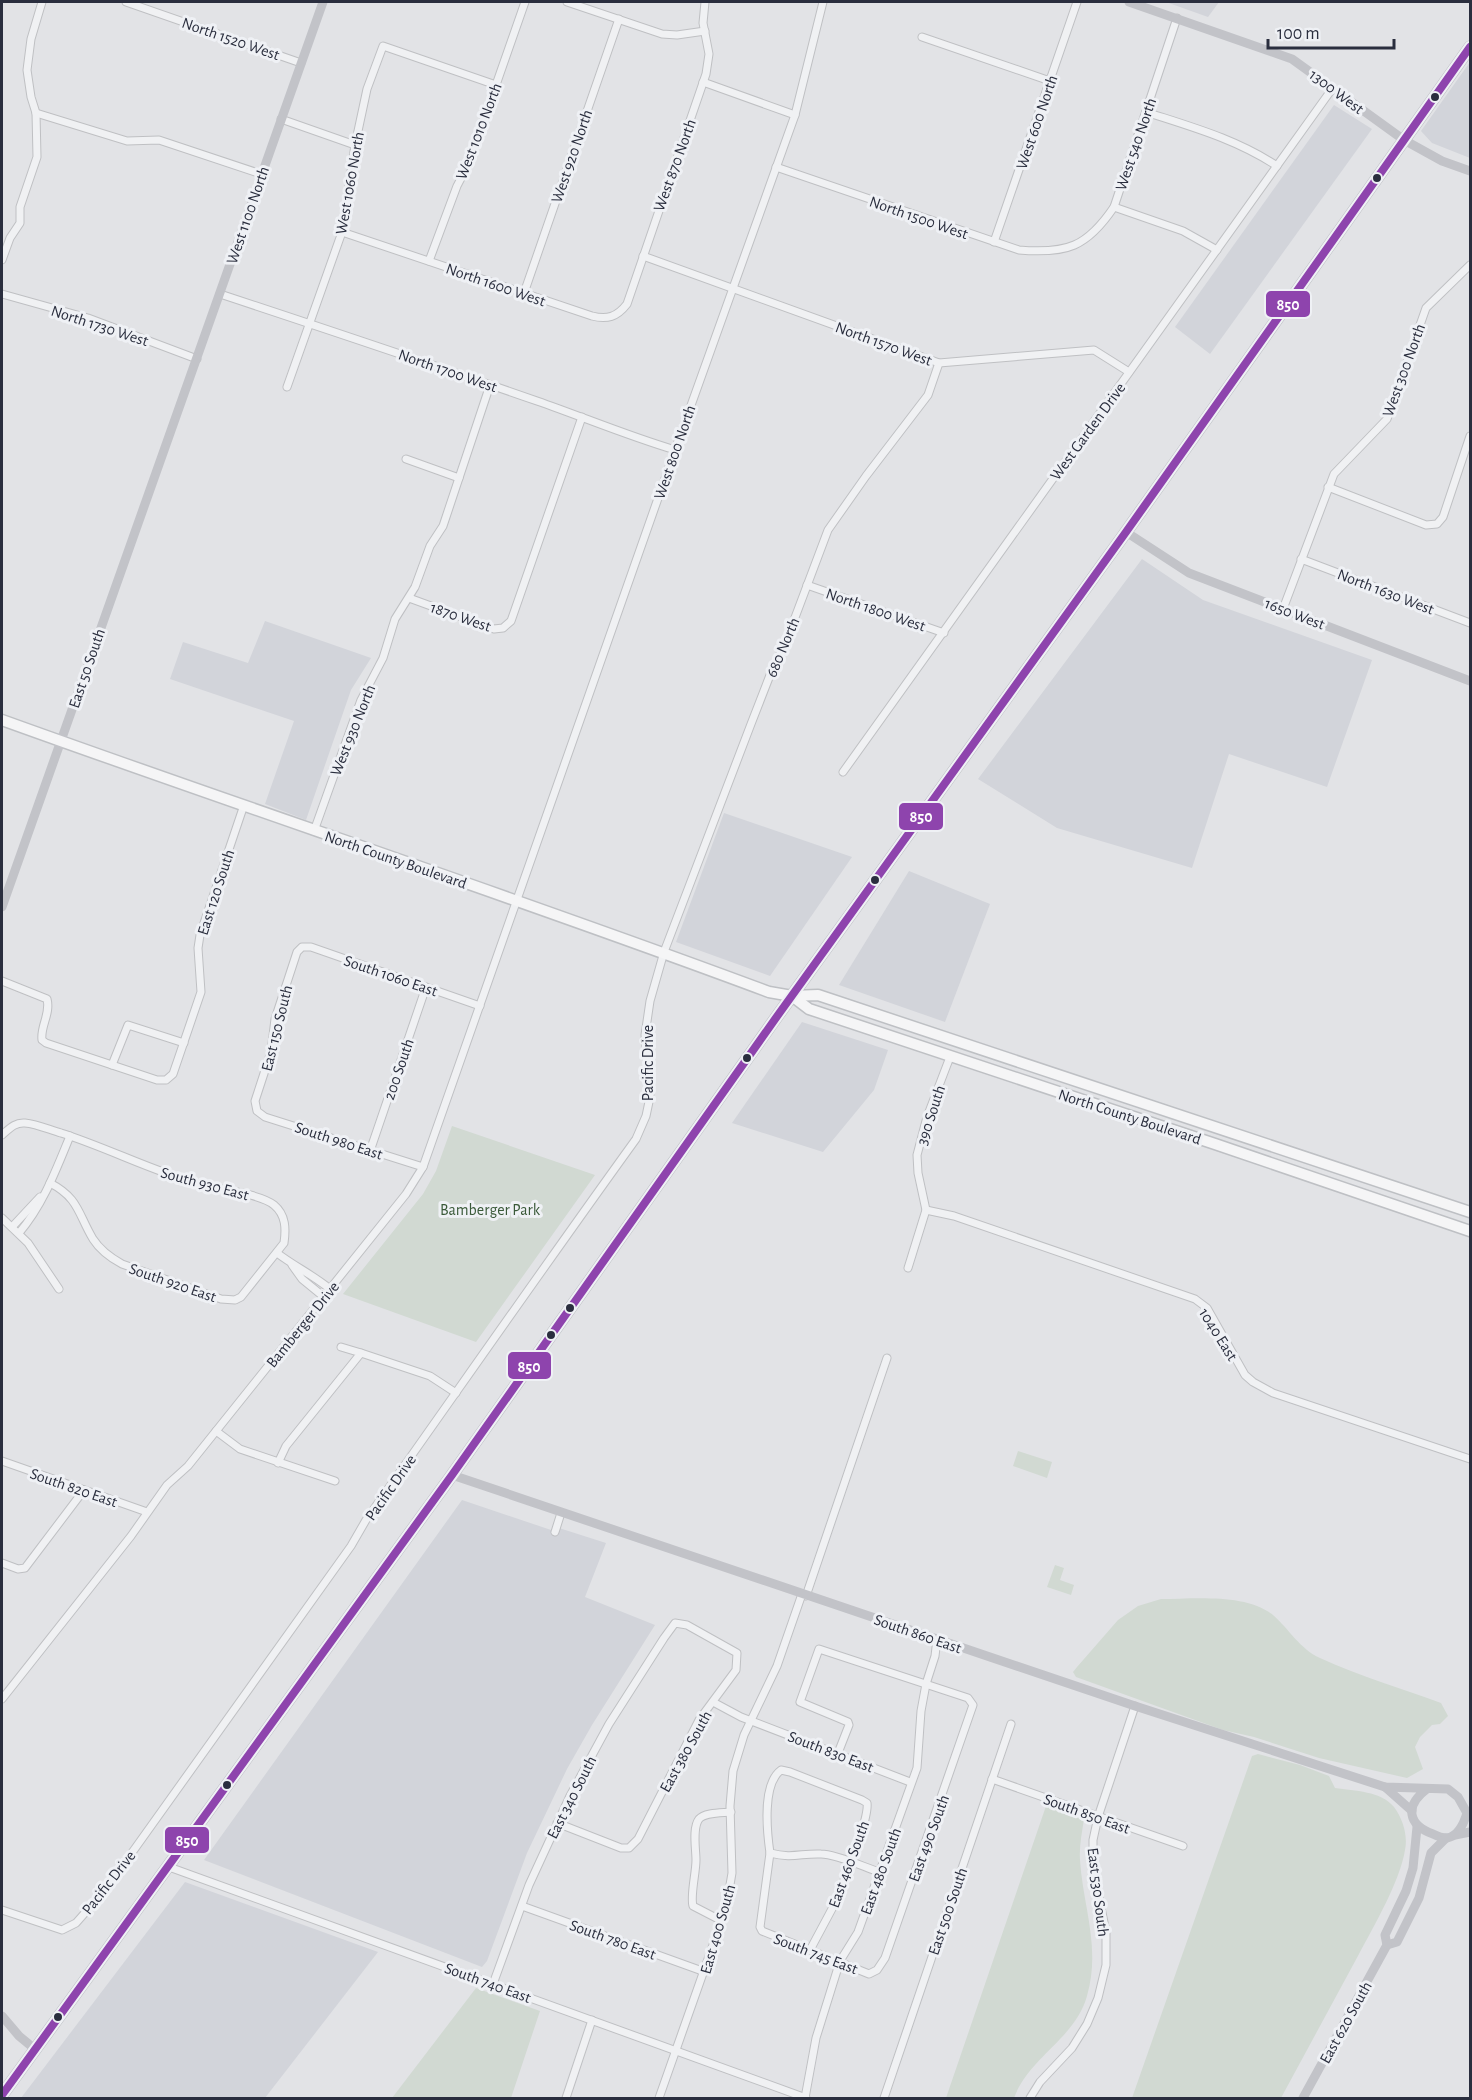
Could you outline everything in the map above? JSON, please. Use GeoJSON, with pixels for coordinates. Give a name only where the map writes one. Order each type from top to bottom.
{"type":"FeatureCollection","features":[{"type":"Feature","properties":{"kind":"main road"},"geometry":{"type":"LineString","coordinates":[[2,2095],[452,1475],[1470,47]]}},
{"type":"Feature","properties":{"kind":"main road","name":"North County Boulevard"},"geometry":{"type":"LineString","coordinates":[[2,720],[664,952],[769,992],[792,996],[820,996],[1470,1212]]}},
{"type":"Feature","properties":{"kind":"main road","name":"North County Boulevard"},"geometry":{"type":"LineString","coordinates":[[792,996],[809,1009],[1470,1231]]}},
{"type":"Feature","properties":{"kind":"street"},"geometry":{"type":"LineString","coordinates":[[2,260],[10,238],[20,223],[20,207],[38,157],[36,113],[27,70],[30,39],[42,2]]}},
{"type":"Feature","properties":{"kind":"street","name":"North 1520 West"},"geometry":{"type":"LineString","coordinates":[[126,2],[301,63]]}},
{"type":"Feature","properties":{"kind":"street","name":"West 1100 North"},"geometry":{"type":"LineString","coordinates":[[172,429],[323,2]]}},
{"type":"Feature","properties":{"kind":"street","name":"West 1010 North"},"geometry":{"type":"LineString","coordinates":[[429,261],[457,186],[468,165],[525,2]]}},
{"type":"Feature","properties":{"kind":"street"},"geometry":{"type":"LineString","coordinates":[[567,2],[662,34],[677,35],[705,31]]}},
{"type":"Feature","properties":{"kind":"street","name":"West 870 North"},"geometry":{"type":"LineString","coordinates":[[609,317],[620,313],[627,304],[703,82],[709,54],[703,23],[705,2]]}},
{"type":"Feature","properties":{"kind":"street","name":"West 800 North"},"geometry":{"type":"LineString","coordinates":[[517,901],[795,115],[823,2]]}},
{"type":"Feature","properties":{"kind":"street","name":"West 600 North"},"geometry":{"type":"LineString","coordinates":[[994,242],[1077,2]]}},
{"type":"Feature","properties":{"kind":"street","name":"1300 West"},"geometry":{"type":"LineString","coordinates":[[1129,2],[1292,59],[1404,140],[1442,161],[1470,171]]}},
{"type":"Feature","properties":{"kind":"street","name":"West 540 North"},"geometry":{"type":"LineString","coordinates":[[1065,248],[1086,240],[1114,207],[1178,18]]}},
{"type":"Feature","properties":{"kind":"street","name":"West 920 North"},"geometry":{"type":"LineString","coordinates":[[524,293],[619,19]]}},
{"type":"Feature","properties":{"kind":"street"},"geometry":{"type":"LineString","coordinates":[[922,37],[1050,81]]}},
{"type":"Feature","properties":{"kind":"street","name":"West 1060 North"},"geometry":{"type":"LineString","coordinates":[[287,387],[342,232],[355,145],[367,89],[382,46],[496,85]]}},
{"type":"Feature","properties":{"kind":"street"},"geometry":{"type":"LineString","coordinates":[[703,82],[795,115]]}},
{"type":"Feature","properties":{"kind":"street","name":"West Garden Drive"},"geometry":{"type":"LineString","coordinates":[[843,772],[1332,89]]}},
{"type":"Feature","properties":{"kind":"street"},"geometry":{"type":"LineString","coordinates":[[1146,112],[1235,142],[1277,166]]}},
{"type":"Feature","properties":{"kind":"street"},"geometry":{"type":"LineString","coordinates":[[36,113],[127,141],[159,140],[261,174]]}},
{"type":"Feature","properties":{"kind":"street"},"geometry":{"type":"LineString","coordinates":[[281,119],[355,145]]}},
{"type":"Feature","properties":{"kind":"street","name":"North 1500 West"},"geometry":{"type":"LineString","coordinates":[[776,166],[1018,250],[1037,251],[1065,248]]}},
{"type":"Feature","properties":{"kind":"street"},"geometry":{"type":"LineString","coordinates":[[1114,207],[1183,231],[1217,250]]}},
{"type":"Feature","properties":{"kind":"street","name":"North 1600 West"},"geometry":{"type":"LineString","coordinates":[[342,232],[592,316],[604,319],[609,317]]}},
{"type":"Feature","properties":{"kind":"street","name":"North 1570 West"},"geometry":{"type":"LineString","coordinates":[[643,256],[939,363],[1094,350],[1129,372]]}},
{"type":"Feature","properties":{"kind":"street","name":"West 300 North"},"geometry":{"type":"LineString","coordinates":[[1283,609],[1334,474],[1387,419],[1426,308],[1470,265]]}},
{"type":"Feature","properties":{"kind":"street","name":"North 1730 West"},"geometry":{"type":"LineString","coordinates":[[2,294],[88,318],[197,359]]}},
{"type":"Feature","properties":{"kind":"street","name":"North 1700 West"},"geometry":{"type":"LineString","coordinates":[[220,294],[675,450]]}},
{"type":"Feature","properties":{"kind":"street","name":"680 North"},"geometry":{"type":"LineString","coordinates":[[664,952],[751,723],[785,644],[828,530],[928,395],[939,363]]}},
{"type":"Feature","properties":{"kind":"street"},"geometry":{"type":"LineString","coordinates":[[409,598],[430,546],[443,526],[490,385]]}},
{"type":"Feature","properties":{"kind":"street","name":"1870 West"},"geometry":{"type":"LineString","coordinates":[[409,598],[494,628],[503,628],[511,621],[582,417]]}},
{"type":"Feature","properties":{"kind":"street","name":"East 50 South"},"geometry":{"type":"LineString","coordinates":[[2,907],[172,429]]}},
{"type":"Feature","properties":{"kind":"street"},"geometry":{"type":"LineString","coordinates":[[1328,487],[1426,525],[1437,524],[1443,517],[1470,436]]}},
{"type":"Feature","properties":{"kind":"street"},"geometry":{"type":"LineString","coordinates":[[406,459],[459,478]]}},
{"type":"Feature","properties":{"kind":"street","name":"1650 West"},"geometry":{"type":"LineString","coordinates":[[1126,532],[1189,573],[1470,680]]}},
{"type":"Feature","properties":{"kind":"street","name":"North 1630 West"},"geometry":{"type":"LineString","coordinates":[[1301,559],[1470,623]]}},
{"type":"Feature","properties":{"kind":"street","name":"North 1800 West"},"geometry":{"type":"LineString","coordinates":[[807,585],[944,633]]}},
{"type":"Feature","properties":{"kind":"street","name":"West 930 North"},"geometry":{"type":"LineString","coordinates":[[314,831],[361,700],[383,658],[396,618],[409,598]]}},
{"type":"Feature","properties":{"kind":"street","name":"East 120 South"},"geometry":{"type":"LineString","coordinates":[[112,1065],[157,1080],[166,1080],[174,1074],[201,992],[198,948],[200,935],[244,806]]}},
{"type":"Feature","properties":{"kind":"street","name":"Bamberger Drive"},"geometry":{"type":"LineString","coordinates":[[2,1699],[131,1536],[168,1485],[188,1466],[406,1194],[423,1167],[517,901]]}},
{"type":"Feature","properties":{"kind":"street","name":"South 1060 East"},"geometry":{"type":"LineString","coordinates":[[302,947],[311,947],[480,1006]]}},
{"type":"Feature","properties":{"kind":"street","name":"East 150 South"},"geometry":{"type":"LineString","coordinates":[[256,1110],[255,1101],[271,1052],[275,1019],[297,952],[302,947]]}},
{"type":"Feature","properties":{"kind":"street","name":"Pacific Drive"},"geometry":{"type":"LineString","coordinates":[[2,1910],[62,1930],[76,1923],[106,1889],[351,1546],[366,1520],[642,1128],[650,1097],[646,1022],[664,952]]}},
{"type":"Feature","properties":{"kind":"street"},"geometry":{"type":"LineString","coordinates":[[2,981],[47,999],[50,1008],[41,1034],[42,1040],[112,1065],[124,1029],[128,1025],[184,1043]]}},
{"type":"Feature","properties":{"kind":"street","name":"200 South"},"geometry":{"type":"LineString","coordinates":[[370,1151],[426,987]]}},
{"type":"Feature","properties":{"kind":"street","name":"390 South"},"geometry":{"type":"LineString","coordinates":[[926,1210],[918,1173],[917,1155],[927,1117],[950,1057]]}},
{"type":"Feature","properties":{"kind":"street","name":"South 980 East"},"geometry":{"type":"LineString","coordinates":[[256,1110],[265,1117],[423,1167]]}},
{"type":"Feature","properties":{"kind":"street"},"geometry":{"type":"LineString","coordinates":[[2,1135],[16,1124],[22,1123],[70,1136],[46,1191],[31,1219],[19,1233]]}},
{"type":"Feature","properties":{"kind":"street","name":"South 930 East"},"geometry":{"type":"LineString","coordinates":[[70,1136],[168,1175],[269,1202],[279,1210],[285,1221],[284,1243],[277,1253]]}},
{"type":"Feature","properties":{"kind":"street","name":"South 920 East"},"geometry":{"type":"LineString","coordinates":[[50,1183],[69,1195],[81,1211],[93,1238],[113,1259],[221,1299],[234,1300],[241,1297],[277,1253]]}},
{"type":"Feature","properties":{"kind":"street"},"geometry":{"type":"LineString","coordinates":[[12,1227],[46,1191]]}},
{"type":"Feature","properties":{"kind":"street"},"geometry":{"type":"LineString","coordinates":[[908,1268],[926,1210]]}},
{"type":"Feature","properties":{"kind":"street","name":"1040 East"},"geometry":{"type":"LineString","coordinates":[[926,1210],[954,1216],[1195,1299],[1207,1308],[1245,1376],[1253,1382],[1273,1393],[1470,1459]]}},
{"type":"Feature","properties":{"kind":"street"},"geometry":{"type":"LineString","coordinates":[[2,1218],[19,1233],[38,1256],[59,1288]]}},
{"type":"Feature","properties":{"kind":"street"},"geometry":{"type":"LineString","coordinates":[[277,1253],[309,1272],[330,1289]]}},
{"type":"Feature","properties":{"kind":"street"},"geometry":{"type":"LineString","coordinates":[[291,1263],[302,1279],[324,1297]]}},
{"type":"Feature","properties":{"kind":"street"},"geometry":{"type":"LineString","coordinates":[[341,1347],[430,1376],[456,1393]]}},
{"type":"Feature","properties":{"kind":"street"},"geometry":{"type":"LineString","coordinates":[[278,1463],[286,1446],[361,1353]]}},
{"type":"Feature","properties":{"kind":"street","name":"East 400 South"},"geometry":{"type":"LineString","coordinates":[[659,2098],[722,1921],[732,1873],[733,1771],[744,1735],[777,1666],[804,1595],[887,1358]]}},
{"type":"Feature","properties":{"kind":"street"},"geometry":{"type":"LineString","coordinates":[[216,1431],[240,1449],[335,1481]]}},
{"type":"Feature","properties":{"kind":"street","name":"South 820 East"},"geometry":{"type":"LineString","coordinates":[[2,1461],[147,1512]]}},
{"type":"Feature","properties":{"kind":"street","name":"South 860 East"},"geometry":{"type":"LineString","coordinates":[[452,1475],[561,1514],[1135,1706],[1385,1787],[1426,1789]]}},
{"type":"Feature","properties":{"kind":"street"},"geometry":{"type":"LineString","coordinates":[[2,1563],[25,1568],[84,1490]]}},
{"type":"Feature","properties":{"kind":"street"},"geometry":{"type":"LineString","coordinates":[[555,1532],[561,1514]]}},
{"type":"Feature","properties":{"kind":"street","name":"East 340 South"},"geometry":{"type":"LineString","coordinates":[[493,1984],[529,1885],[570,1796],[609,1724],[675,1623],[687,1625],[737,1653]]}},
{"type":"Feature","properties":{"kind":"street","name":"East 480 South"},"geometry":{"type":"LineString","coordinates":[[806,2098],[816,2038],[840,1961],[858,1932],[910,1782],[917,1768],[921,1711],[937,1639]]}},
{"type":"Feature","properties":{"kind":"street"},"geometry":{"type":"LineString","coordinates":[[838,1753],[849,1725],[848,1722],[800,1702],[819,1648],[926,1684]]}},
{"type":"Feature","properties":{"kind":"street","name":"East 380 South"},"geometry":{"type":"LineString","coordinates":[[557,1823],[621,1848],[629,1848],[638,1839],[699,1720],[736,1670],[737,1653]]}},
{"type":"Feature","properties":{"kind":"street","name":"East 490 South"},"geometry":{"type":"LineString","coordinates":[[877,1970],[885,1958],[974,1705],[969,1698],[926,1684]]}},
{"type":"Feature","properties":{"kind":"street","name":"South 830 East"},"geometry":{"type":"LineString","coordinates":[[713,1702],[751,1720],[910,1782]]}},
{"type":"Feature","properties":{"kind":"street","name":"East 530 South"},"geometry":{"type":"LineString","coordinates":[[1030,2098],[1040,2082],[1072,2048],[1088,2024],[1098,1998],[1106,1965],[1106,1932],[1093,1869],[1093,1840],[1098,1817],[1135,1706]]}},
{"type":"Feature","properties":{"kind":"street","name":"East 500 South"},"geometry":{"type":"LineString","coordinates":[[884,2098],[1011,1724]]}},
{"type":"Feature","properties":{"kind":"street","name":"East 460 South"},"geometry":{"type":"LineString","coordinates":[[770,1853],[768,1814],[770,1787],[775,1774],[781,1770],[867,1803],[868,1809],[851,1863],[833,1907],[810,1950]]}},
{"type":"Feature","properties":{"kind":"street","name":"South 850 East"},"geometry":{"type":"LineString","coordinates":[[992,1779],[1183,1846]]}},
{"type":"Feature","properties":{"kind":"street","name":"South 860 East"},"geometry":{"type":"LineString","coordinates":[[1385,1787],[1412,1811]]}},
{"type":"Feature","properties":{"kind":"street"},"geometry":{"type":"LineString","coordinates":[[1449,1837],[1460,1829],[1467,1813],[1467,1807],[1448,1789],[1426,1789],[1414,1802],[1412,1811],[1417,1827],[1449,1837],[1470,1832]]}},
{"type":"Feature","properties":{"kind":"street"},"geometry":{"type":"LineString","coordinates":[[722,1921],[693,1906],[696,1876],[696,1828],[699,1819],[704,1815],[731,1812]]}},
{"type":"Feature","properties":{"kind":"street","name":"East 620 South"},"geometry":{"type":"LineString","coordinates":[[1303,2098],[1387,1945],[1385,1935],[1406,1891],[1413,1868],[1417,1827]]}},
{"type":"Feature","properties":{"kind":"street","name":"East 620 South"},"geometry":{"type":"LineString","coordinates":[[1387,1945],[1396,1942],[1419,1898],[1431,1853],[1449,1837]]}},
{"type":"Feature","properties":{"kind":"street"},"geometry":{"type":"LineString","coordinates":[[770,1853],[790,1857],[822,1854],[879,1872]]}},
{"type":"Feature","properties":{"kind":"street","name":"South 745 East"},"geometry":{"type":"LineString","coordinates":[[770,1853],[760,1927],[762,1931],[868,1974],[877,1970]]}},
{"type":"Feature","properties":{"kind":"street","name":"South 740 East"},"geometry":{"type":"LineString","coordinates":[[169,1867],[806,2098]]}},
{"type":"Feature","properties":{"kind":"street","name":"South 780 East"},"geometry":{"type":"LineString","coordinates":[[522,1906],[705,1972]]}},
{"type":"Feature","properties":{"kind":"street"},"geometry":{"type":"LineString","coordinates":[[2,2016],[19,2036],[36,2050]]}},
{"type":"Feature","properties":{"kind":"street"},"geometry":{"type":"LineString","coordinates":[[566,2098],[592,2020]]}},
{"type":"Feature","properties":{"kind":"shaded area"},"geometry":{"type":"Polygon","coordinates":[[[1166,2],[1219,2],[1208,17],[1166,2]]]}},
{"type":"Feature","properties":{"kind":"shaded area"},"geometry":{"type":"Polygon","coordinates":[[[1470,62],[1470,158],[1432,143],[1421,131],[1470,62]]]}},
{"type":"Feature","properties":{"kind":"shaded area"},"geometry":{"type":"Polygon","coordinates":[[[1334,105],[1372,129],[1210,354],[1175,327],[1334,105]]]}},
{"type":"Feature","properties":{"kind":"shaded area"},"geometry":{"type":"Polygon","coordinates":[[[1142,559],[1203,600],[1372,660],[1327,787],[1229,754],[1192,868],[1057,828],[978,779],[1142,559]]]}},
{"type":"Feature","properties":{"kind":"shaded area"},"geometry":{"type":"Polygon","coordinates":[[[265,621],[371,658],[351,690],[306,820],[265,804],[294,721],[170,679],[183,642],[248,663],[265,621]]]}},
{"type":"Feature","properties":{"kind":"shaded area"},"geometry":{"type":"Polygon","coordinates":[[[724,813],[852,857],[770,976],[676,942],[724,813]]]}},
{"type":"Feature","properties":{"kind":"shaded area"},"geometry":{"type":"Polygon","coordinates":[[[909,871],[990,904],[945,1022],[839,985],[909,871]]]}},
{"type":"Feature","properties":{"kind":"shaded area"},"geometry":{"type":"Polygon","coordinates":[[[802,1022],[888,1050],[874,1090],[823,1152],[732,1123],[802,1022]]]}},
{"type":"Feature","properties":{"kind":"shaded area"},"geometry":{"type":"Polygon","coordinates":[[[462,1500],[557,1532],[559,1528],[606,1543],[585,1597],[655,1625],[567,1769],[527,1853],[487,1961],[482,1967],[204,1860],[462,1500]]]}},
{"type":"Feature","properties":{"kind":"shaded area"},"geometry":{"type":"Polygon","coordinates":[[[185,1882],[378,1952],[265,2098],[21,2098],[185,1882]]]}},
{"type":"Feature","properties":{"kind":"green space","name":"Bamberger Park"},"geometry":{"type":"Polygon","coordinates":[[[452,1126],[595,1175],[476,1342],[343,1294],[423,1194],[436,1171],[452,1126]]]}},
{"type":"Feature","properties":{"kind":"green space"},"geometry":{"type":"Polygon","coordinates":[[[1018,1451],[1052,1462],[1047,1478],[1013,1466],[1018,1451]]]}},
{"type":"Feature","properties":{"kind":"green space"},"geometry":{"type":"Polygon","coordinates":[[[1055,1565],[1064,1568],[1060,1580],[1074,1585],[1071,1595],[1047,1587],[1055,1565]]]}},
{"type":"Feature","properties":{"kind":"green space"},"geometry":{"type":"Polygon","coordinates":[[[1203,1598],[1249,1603],[1273,1615],[1306,1649],[1320,1658],[1441,1703],[1448,1716],[1440,1724],[1432,1725],[1420,1737],[1415,1747],[1423,1769],[1407,1778],[1319,1758],[1254,1737],[1223,1730],[1076,1677],[1073,1672],[1118,1620],[1138,1606],[1161,1599],[1203,1598]]]}},
{"type":"Feature","properties":{"kind":"green space"},"geometry":{"type":"Polygon","coordinates":[[[1258,1754],[1300,1765],[1329,1776],[1335,1788],[1375,1795],[1389,1802],[1400,1817],[1405,1833],[1406,1845],[1398,1875],[1379,1917],[1281,2098],[1132,2098],[1252,1756],[1258,1754]]]}},
{"type":"Feature","properties":{"kind":"green space"},"geometry":{"type":"Polygon","coordinates":[[[1046,1806],[1084,1819],[1080,1860],[1092,1944],[1091,1978],[1087,1996],[1073,2024],[1030,2071],[1014,2098],[946,2098],[1046,1806]]]}},
{"type":"Feature","properties":{"kind":"green space"},"geometry":{"type":"Polygon","coordinates":[[[476,1988],[540,2011],[511,2098],[392,2098],[476,1988]]]}},
{"type":"Feature","properties":{"kind":"transit line","name":"850"},"geometry":{"type":"LineString","coordinates":[[2,2095],[452,1475],[1470,47]]}}]}
